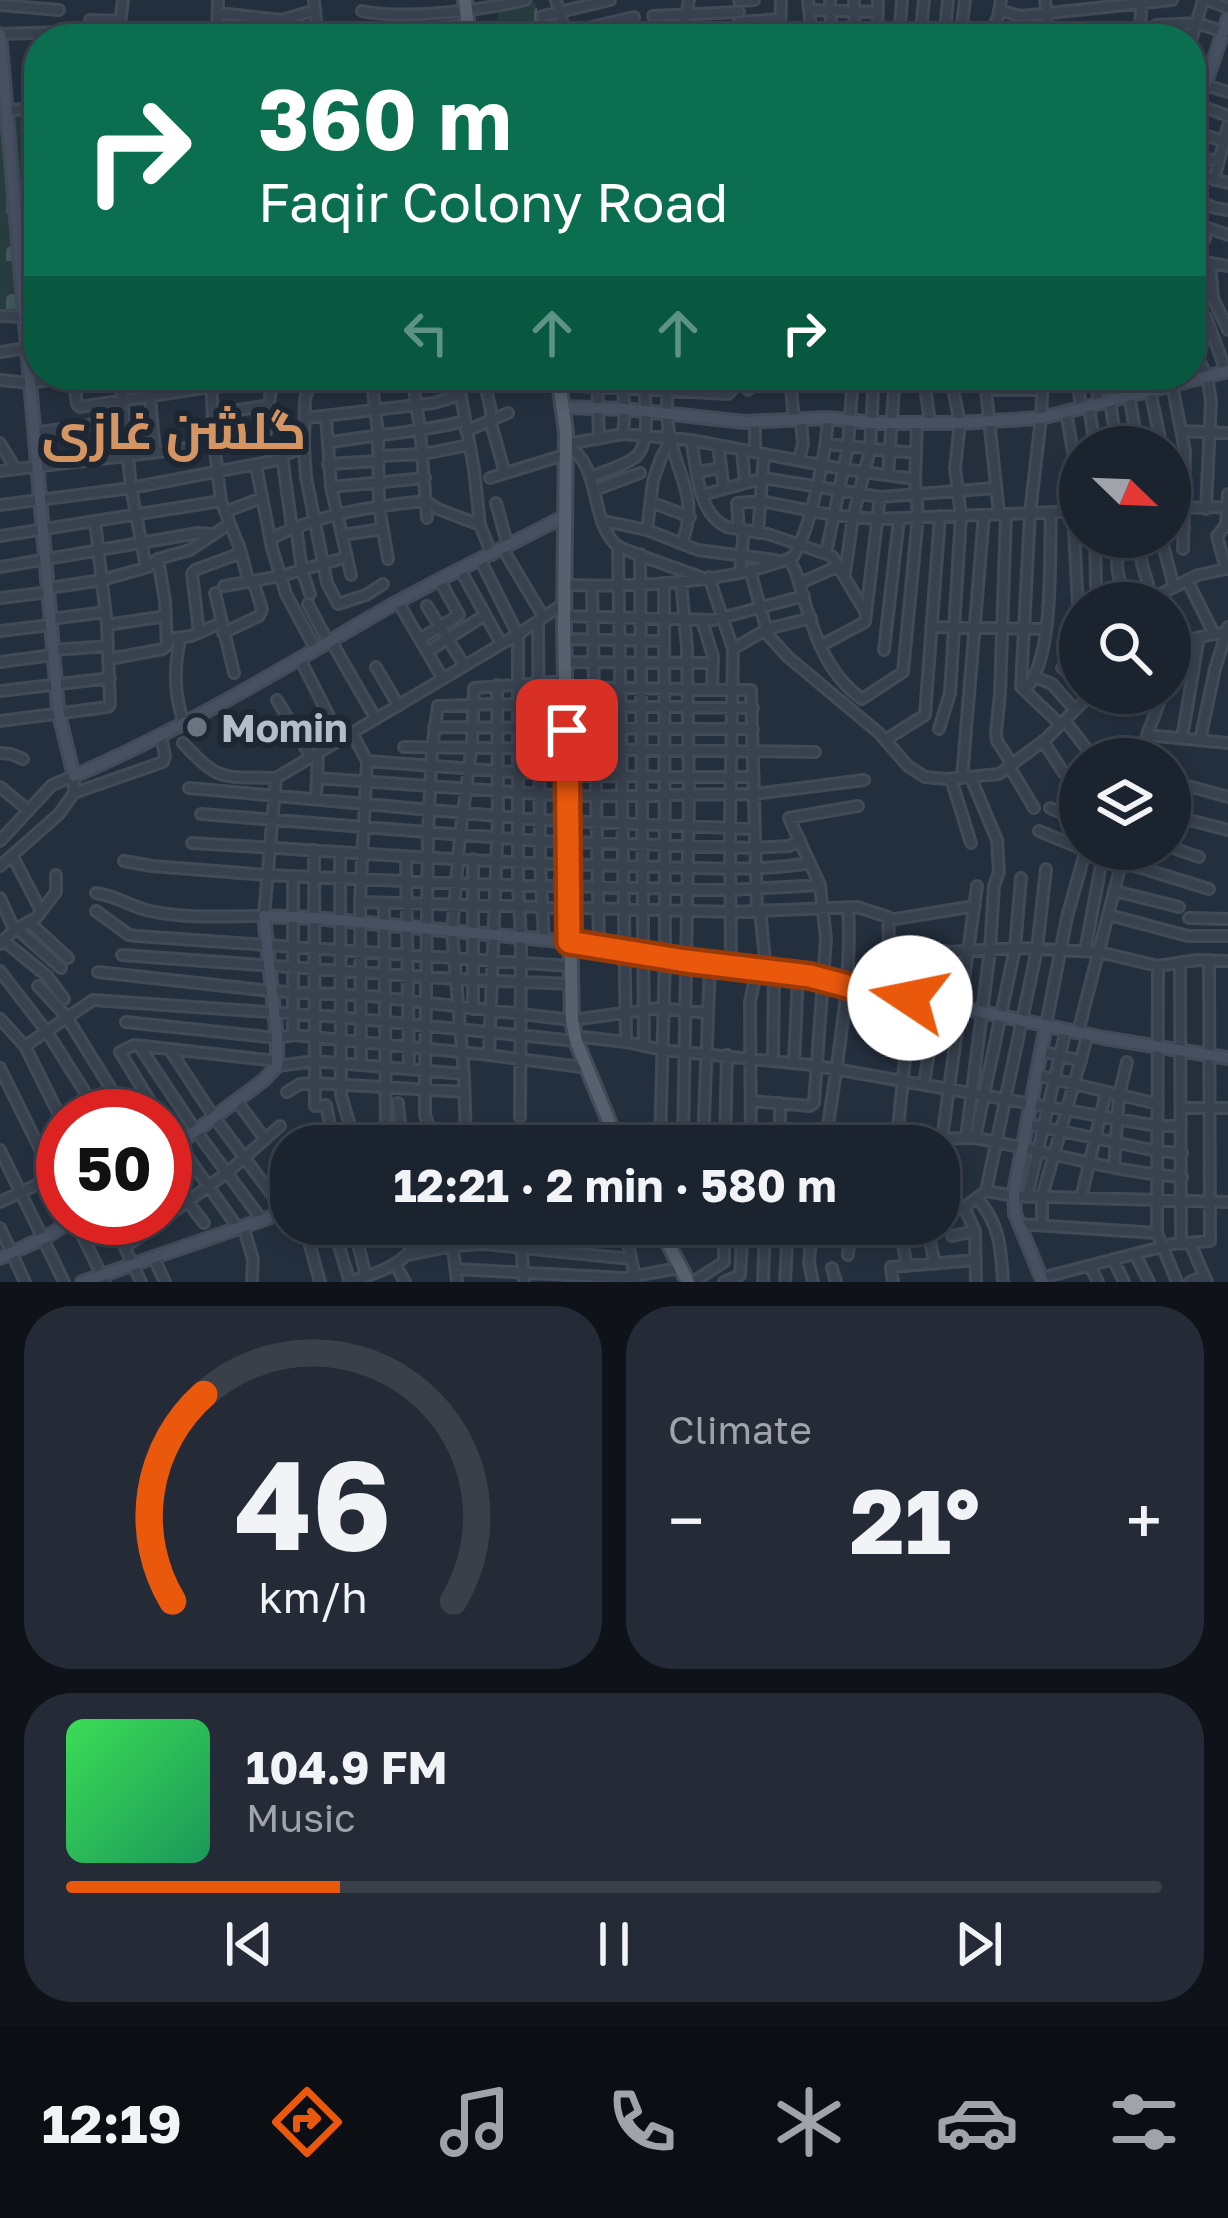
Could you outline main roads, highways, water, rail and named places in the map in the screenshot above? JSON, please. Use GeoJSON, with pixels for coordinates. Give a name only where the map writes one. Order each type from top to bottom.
{"type":"FeatureCollection","features":[{"type":"Feature","properties":{"kind":"main road"},"geometry":{"type":"LineString","coordinates":[[1206,82],[1228,18]]}},
{"type":"Feature","properties":{"kind":"main road"},"geometry":{"type":"LineString","coordinates":[[0,34],[24,317]]}},
{"type":"Feature","properties":{"kind":"main road"},"geometry":{"type":"LineString","coordinates":[[31,390],[59,714],[74,776],[160,736],[398,602],[565,516]]}},
{"type":"Feature","properties":{"kind":"main road"},"geometry":{"type":"LineString","coordinates":[[561,390],[572,1020],[607,1125]]}},
{"type":"Feature","properties":{"kind":"main road"},"geometry":{"type":"LineString","coordinates":[[564,407],[755,422],[828,418],[924,424],[1041,418],[1123,396]]}},
{"type":"Feature","properties":{"kind":"main road"},"geometry":{"type":"LineString","coordinates":[[192,1134],[264,1080],[277,1064],[264,916],[569,942],[798,974],[1158,1048],[1228,1058]]}},
{"type":"Feature","properties":{"kind":"main road"},"geometry":{"type":"LineString","coordinates":[[1026,1282],[1042,1280],[1019,1224],[1022,1146],[1046,1025]]}},
{"type":"Feature","properties":{"kind":"main road"},"geometry":{"type":"LineString","coordinates":[[82,1282],[270,1217]]}},
{"type":"Feature","properties":{"kind":"main road"},"geometry":{"type":"LineString","coordinates":[[6,1256],[36,1241]]}},
{"type":"Feature","properties":{"kind":"main road"},"geometry":{"type":"LineString","coordinates":[[669,1245],[691,1282]]}},
{"type":"Feature","properties":{"kind":"place","name":"Momin"},"geometry":{"type":"Point","coordinates":[197,727]}},
{"type":"Feature","properties":{"kind":"district","name":"گلشن غازی"},"geometry":{"type":"Point","coordinates":[174,429]}}]}
